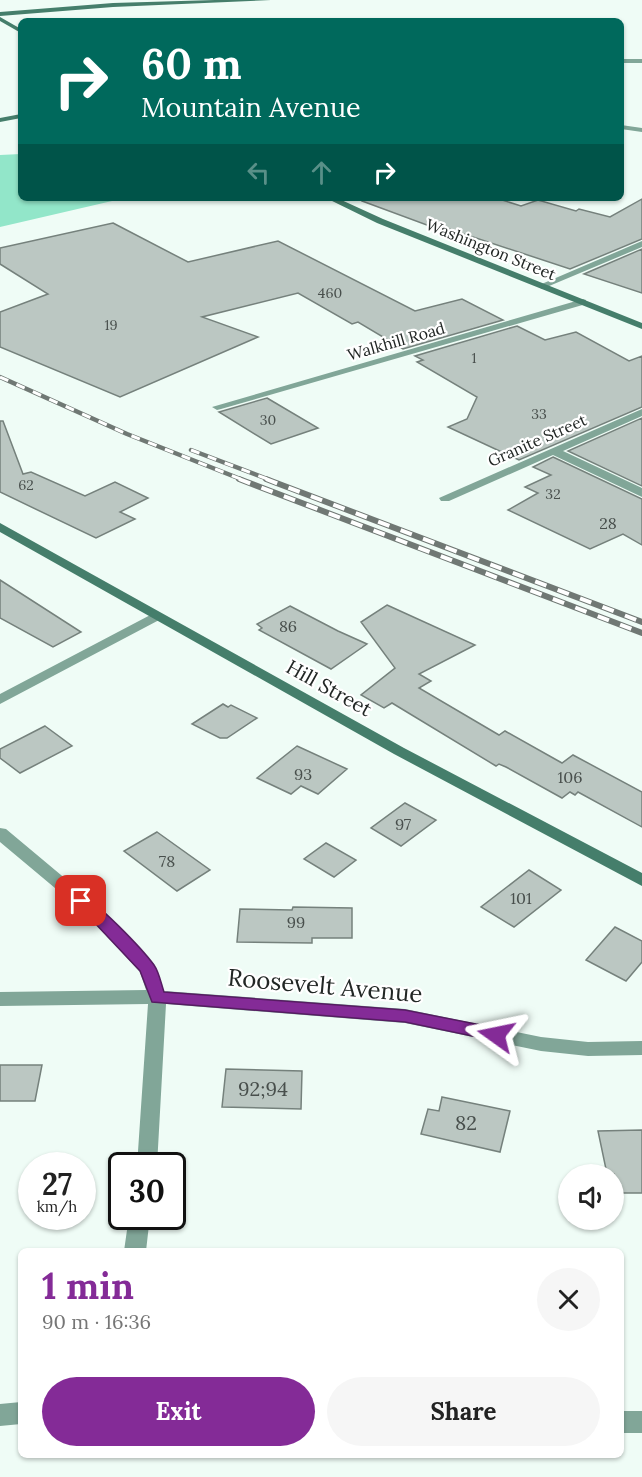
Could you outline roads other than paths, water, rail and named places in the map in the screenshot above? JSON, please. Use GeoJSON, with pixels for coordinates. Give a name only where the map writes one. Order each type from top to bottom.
{"type":"FeatureCollection","features":[{"type":"Feature","properties":{"kind":"main road"},"geometry":{"type":"LineString","coordinates":[[0,14],[113,5],[268,0]]}},
{"type":"Feature","properties":{"kind":"main road"},"geometry":{"type":"LineString","coordinates":[[0,19],[18,29]]}},
{"type":"Feature","properties":{"kind":"main road"},"geometry":{"type":"LineString","coordinates":[[0,120],[18,117]]}},
{"type":"Feature","properties":{"kind":"main road","name":"Washington Street"},"geometry":{"type":"LineString","coordinates":[[337,201],[380,221],[642,326]]}},
{"type":"Feature","properties":{"kind":"main road","name":"Hill Street"},"geometry":{"type":"LineString","coordinates":[[0,526],[156,616],[502,808],[642,880]]}},
{"type":"Feature","properties":{"kind":"street"},"geometry":{"type":"LineString","coordinates":[[624,61],[642,61]]}},
{"type":"Feature","properties":{"kind":"street"},"geometry":{"type":"LineString","coordinates":[[624,122],[642,122]]}},
{"type":"Feature","properties":{"kind":"street"},"geometry":{"type":"LineString","coordinates":[[624,127],[642,130]]}},
{"type":"Feature","properties":{"kind":"street"},"geometry":{"type":"LineString","coordinates":[[542,286],[566,278],[642,244]]}},
{"type":"Feature","properties":{"kind":"street","name":"Walkhill Road"},"geometry":{"type":"LineString","coordinates":[[217,407],[583,302]]}},
{"type":"Feature","properties":{"kind":"street","name":"Granite Street"},"geometry":{"type":"LineString","coordinates":[[445,498],[642,412]]}},
{"type":"Feature","properties":{"kind":"street"},"geometry":{"type":"LineString","coordinates":[[554,451],[642,493]]}},
{"type":"Feature","properties":{"kind":"street"},"geometry":{"type":"LineString","coordinates":[[0,700],[156,616]]}},
{"type":"Feature","properties":{"kind":"street"},"geometry":{"type":"LineString","coordinates":[[0,832],[98,915],[148,969],[158,997],[149,1152]]}},
{"type":"Feature","properties":{"kind":"street","name":"Roosevelt Avenue"},"geometry":{"type":"LineString","coordinates":[[0,999],[158,997],[405,1016],[541,1044],[577,1048],[642,1048]]}},
{"type":"Feature","properties":{"kind":"street"},"geometry":{"type":"LineString","coordinates":[[135,1248],[138,1230]]}},
{"type":"Feature","properties":{"kind":"street"},"geometry":{"type":"LineString","coordinates":[[0,1415],[18,1413]]}},
{"type":"Feature","properties":{"kind":"street"},"geometry":{"type":"LineString","coordinates":[[624,1422],[642,1422]]}},
{"type":"Feature","properties":{"kind":"railway"},"geometry":{"type":"LineString","coordinates":[[0,377],[127,434],[243,480]]}},
{"type":"Feature","properties":{"kind":"railway"},"geometry":{"type":"LineString","coordinates":[[191,450],[270,480]]}},
{"type":"Feature","properties":{"kind":"railway"},"geometry":{"type":"LineString","coordinates":[[239,479],[642,633]]}},
{"type":"Feature","properties":{"kind":"railway"},"geometry":{"type":"LineString","coordinates":[[266,479],[642,622]]}}]}
